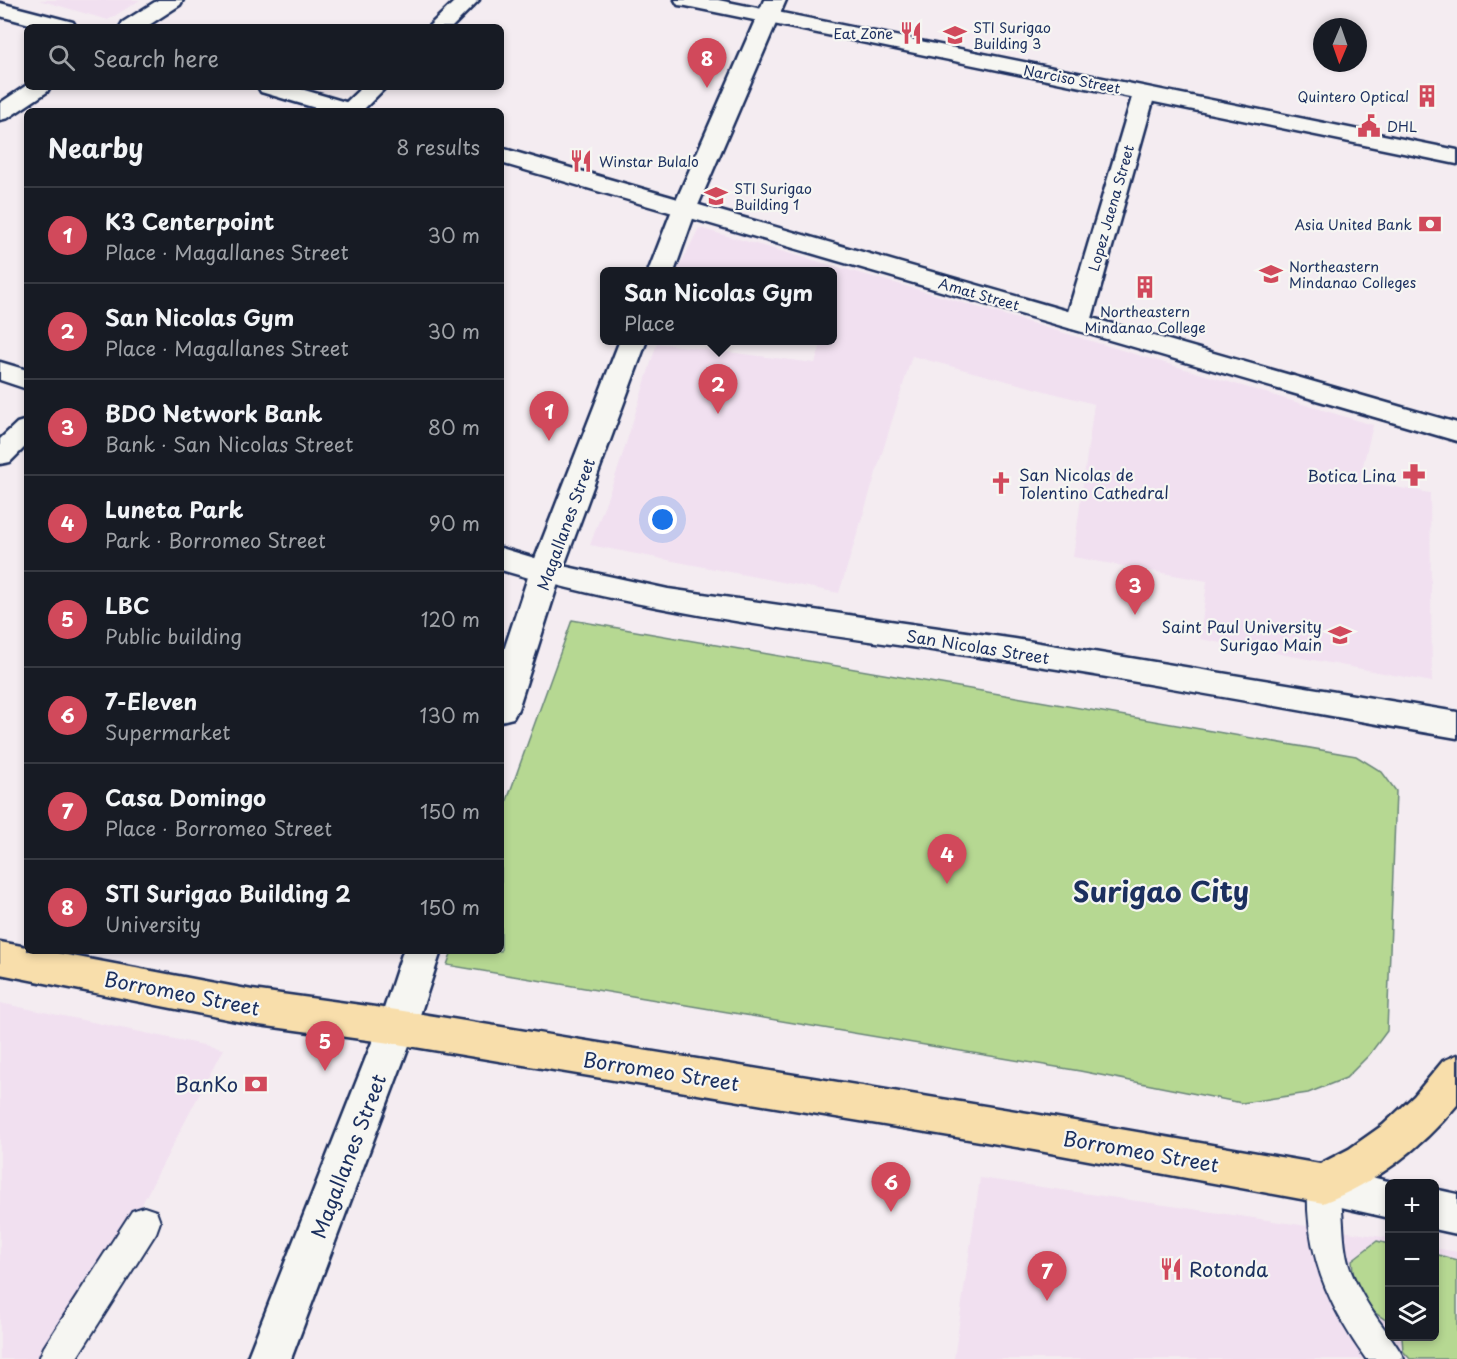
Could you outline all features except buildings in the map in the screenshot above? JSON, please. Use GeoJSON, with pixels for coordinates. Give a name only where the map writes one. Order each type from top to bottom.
{"type":"FeatureCollection","features":[{"type":"Feature","properties":{"kind":"main road","name":"Borromeo Street"},"geometry":{"type":"LineString","coordinates":[[0,958],[252,1007],[397,1028],[1034,1132],[1323,1184]]}},
{"type":"Feature","properties":{"kind":"main road"},"geometry":{"type":"LineString","coordinates":[[1323,1184],[1362,1165],[1392,1144],[1439,1100],[1457,1073]]}},
{"type":"Feature","properties":{"kind":"street"},"geometry":{"type":"LineString","coordinates":[[136,24],[172,0]]}},
{"type":"Feature","properties":{"kind":"street"},"geometry":{"type":"LineString","coordinates":[[442,24],[468,0]]}},
{"type":"Feature","properties":{"kind":"street","name":"Narciso Street"},"geometry":{"type":"LineString","coordinates":[[686,0],[771,9],[1144,94],[1457,157]]}},
{"type":"Feature","properties":{"kind":"street"},"geometry":{"type":"LineString","coordinates":[[0,9],[54,24]]}},
{"type":"Feature","properties":{"kind":"street"},"geometry":{"type":"LineString","coordinates":[[663,267],[684,210],[771,9]]}},
{"type":"Feature","properties":{"kind":"street"},"geometry":{"type":"LineString","coordinates":[[0,112],[34,90]]}},
{"type":"Feature","properties":{"kind":"street"},"geometry":{"type":"LineString","coordinates":[[280,90],[340,108]]}},
{"type":"Feature","properties":{"kind":"street"},"geometry":{"type":"LineString","coordinates":[[353,108],[372,90]]}},
{"type":"Feature","properties":{"kind":"street","name":"Lopez Jaena Street"},"geometry":{"type":"LineString","coordinates":[[1078,322],[1144,94]]}},
{"type":"Feature","properties":{"kind":"street","name":"Amat Street"},"geometry":{"type":"LineString","coordinates":[[504,156],[684,210],[1457,432]]}},
{"type":"Feature","properties":{"kind":"street","name":"Magallanes Street"},"geometry":{"type":"LineString","coordinates":[[504,700],[545,574],[632,345]]}},
{"type":"Feature","properties":{"kind":"street"},"geometry":{"type":"LineString","coordinates":[[0,370],[24,379]]}},
{"type":"Feature","properties":{"kind":"street"},"geometry":{"type":"LineString","coordinates":[[0,455],[24,432]]}},
{"type":"Feature","properties":{"kind":"street","name":"San Nicolas Street"},"geometry":{"type":"LineString","coordinates":[[504,560],[545,574],[630,593],[955,642],[1457,725]]}},
{"type":"Feature","properties":{"kind":"street","name":"Magallanes Street"},"geometry":{"type":"LineString","coordinates":[[269,1359],[397,1028],[421,954]]}},
{"type":"Feature","properties":{"kind":"street","name":"Borromeo Street"},"geometry":{"type":"LineString","coordinates":[[1323,1184],[1385,1198]]}},
{"type":"Feature","properties":{"kind":"street"},"geometry":{"type":"LineString","coordinates":[[1439,1210],[1457,1214]]}},
{"type":"Feature","properties":{"kind":"lane"},"geometry":{"type":"LineString","coordinates":[[1323,1184],[1333,1266],[1359,1323],[1387,1359]]}},
{"type":"Feature","properties":{"kind":"lane"},"geometry":{"type":"LineString","coordinates":[[56,1359],[144,1222]]}},
{"type":"Feature","properties":{"kind":"shaded area"},"geometry":{"type":"Polygon","coordinates":[[[39,0],[140,0],[108,20],[39,0]]]}},
{"type":"Feature","properties":{"kind":"shaded area"},"geometry":{"type":"Polygon","coordinates":[[[699,228],[930,293],[1373,425],[1359,481],[1430,493],[1432,682],[1200,639],[1207,581],[1073,557],[1094,404],[912,356],[839,593],[590,545],[619,466],[656,345],[673,345],[815,363],[821,345],[837,345],[837,267],[679,267],[699,228]]]}},
{"type":"Feature","properties":{"kind":"shaded area"},"geometry":{"type":"Polygon","coordinates":[[[0,1003],[223,1049],[61,1359],[0,1359],[0,1003]]]}},
{"type":"Feature","properties":{"kind":"shaded area"},"geometry":{"type":"Polygon","coordinates":[[[980,1178],[1385,1237],[1385,1341],[1439,1341],[1439,1249],[1457,1252],[1457,1359],[954,1359],[980,1178]]]}},
{"type":"Feature","properties":{"kind":"green space"},"geometry":{"type":"Polygon","coordinates":[[[572,620],[1356,756],[1382,772],[1396,791],[1387,1031],[1369,1055],[1346,1078],[1308,1093],[1242,1103],[1080,1071],[447,965],[451,954],[504,954],[504,809],[572,620]]]}},
{"type":"Feature","properties":{"kind":"green space"},"geometry":{"type":"Polygon","coordinates":[[[1377,1241],[1385,1243],[1385,1319],[1371,1310],[1360,1297],[1354,1282],[1352,1260],[1377,1241]]]}},
{"type":"Feature","properties":{"kind":"green space"},"geometry":{"type":"Polygon","coordinates":[[[1439,1255],[1457,1260],[1457,1359],[1410,1359],[1403,1351],[1402,1341],[1439,1341],[1439,1255]]]}},
{"type":"Feature","properties":{"kind":"place","name":"Eat Zone"},"geometry":{"type":"Point","coordinates":[911,33]}},
{"type":"Feature","properties":{"kind":"place","name":"STI Surigao Building 3"},"geometry":{"type":"Point","coordinates":[955,35]}},
{"type":"Feature","properties":{"kind":"place","name":"STI Surigao Building 2"},"geometry":{"type":"Point","coordinates":[707,88]}},
{"type":"Feature","properties":{"kind":"place","name":"Quintero Optical"},"geometry":{"type":"Point","coordinates":[1427,96]}},
{"type":"Feature","properties":{"kind":"place","name":"DHL"},"geometry":{"type":"Point","coordinates":[1369,126]}},
{"type":"Feature","properties":{"kind":"place","name":"Winstar Bulalo"},"geometry":{"type":"Point","coordinates":[581,161]}},
{"type":"Feature","properties":{"kind":"place","name":"STI Surigao Building 1"},"geometry":{"type":"Point","coordinates":[716,196]}},
{"type":"Feature","properties":{"kind":"place","name":"Asia United Bank"},"geometry":{"type":"Point","coordinates":[1430,224]}},
{"type":"Feature","properties":{"kind":"place","name":"Northeastern Mindanao Colleges"},"geometry":{"type":"Point","coordinates":[1271,274]}},
{"type":"Feature","properties":{"kind":"place","name":"Northeastern Mindanao College"},"geometry":{"type":"Point","coordinates":[1145,287]}},
{"type":"Feature","properties":{"kind":"place","name":"San Nicolas Gym"},"geometry":{"type":"Point","coordinates":[718,414]}},
{"type":"Feature","properties":{"kind":"place","name":"K3 Centerpoint"},"geometry":{"type":"Point","coordinates":[549,441]}},
{"type":"Feature","properties":{"kind":"place","name":"Botica Lina"},"geometry":{"type":"Point","coordinates":[1414,475]}},
{"type":"Feature","properties":{"kind":"place","name":"San Nicolas de Tolentino Cathedral"},"geometry":{"type":"Point","coordinates":[1001,483]}},
{"type":"Feature","properties":{"kind":"place","name":"BDO Network Bank"},"geometry":{"type":"Point","coordinates":[1135,615]}},
{"type":"Feature","properties":{"kind":"place","name":"Saint Paul University Surigao Main"},"geometry":{"type":"Point","coordinates":[1340,635]}},
{"type":"Feature","properties":{"kind":"place","name":"Luneta Park"},"geometry":{"type":"Point","coordinates":[947,884]}},
{"type":"Feature","properties":{"kind":"place","name":"LBC"},"geometry":{"type":"Point","coordinates":[325,1071]}},
{"type":"Feature","properties":{"kind":"place","name":"BanKo"},"geometry":{"type":"Point","coordinates":[256,1084]}},
{"type":"Feature","properties":{"kind":"place","name":"7-Eleven"},"geometry":{"type":"Point","coordinates":[891,1212]}},
{"type":"Feature","properties":{"kind":"place","name":"Rotonda"},"geometry":{"type":"Point","coordinates":[1171,1269]}},
{"type":"Feature","properties":{"kind":"place","name":"Casa Domingo"},"geometry":{"type":"Point","coordinates":[1047,1301]}},
{"type":"Feature","properties":{"kind":"district","name":"Surigao City"},"geometry":{"type":"Point","coordinates":[1161,890]}}]}
